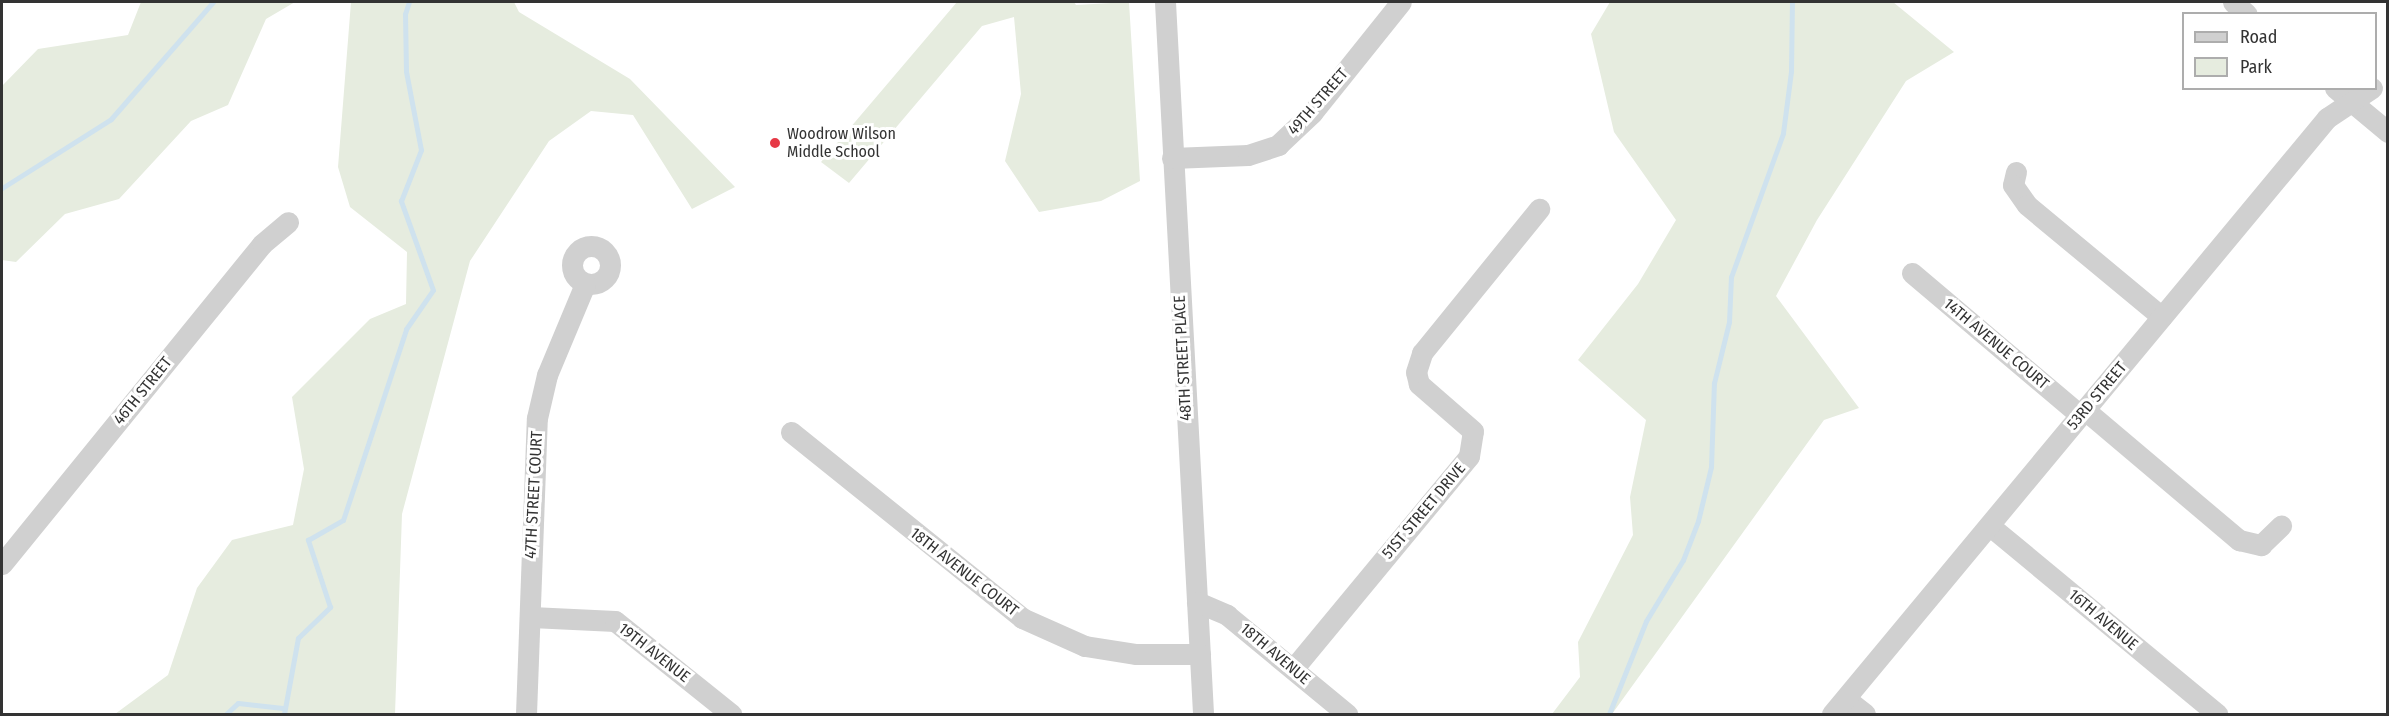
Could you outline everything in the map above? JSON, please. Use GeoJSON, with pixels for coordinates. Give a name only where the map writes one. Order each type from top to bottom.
{"type":"FeatureCollection","features":[{"type":"Feature","properties":{"kind":"street","name":"48TH STREET PLACE"},"geometry":{"type":"LineString","coordinates":[[1164,2],[1203,714]]}},
{"type":"Feature","properties":{"kind":"street","name":"49TH STREET"},"geometry":{"type":"LineString","coordinates":[[1172,158],[1248,155],[1278,145],[1312,114],[1401,2]]}},
{"type":"Feature","properties":{"kind":"street","name":"53RD STREET"},"geometry":{"type":"LineString","coordinates":[[1839,707],[2327,118],[2343,95],[2362,90]]}},
{"type":"Feature","properties":{"kind":"street"},"geometry":{"type":"LineString","coordinates":[[2343,95],[2388,132]]}},
{"type":"Feature","properties":{"kind":"street"},"geometry":{"type":"LineString","coordinates":[[2016,172],[2013,184],[2027,205],[2162,317]]}},
{"type":"Feature","properties":{"kind":"street","name":"51ST STREET DRIVE"},"geometry":{"type":"LineString","coordinates":[[1293,669],[1469,456],[1473,431],[1419,384],[1416,372],[1422,353],[1539,209]]}},
{"type":"Feature","properties":{"kind":"street","name":"46TH STREET"},"geometry":{"type":"LineString","coordinates":[[2,564],[262,244],[288,222]]}},
{"type":"Feature","properties":{"kind":"street","name":"14TH AVENUE COURT"},"geometry":{"type":"LineString","coordinates":[[1912,273],[2239,540],[2260,545],[2281,526]]}},
{"type":"Feature","properties":{"kind":"street","name":"47TH STREET COURT"},"geometry":{"type":"LineString","coordinates":[[526,714],[537,418],[547,375],[585,284]]}},
{"type":"Feature","properties":{"kind":"street","name":"18TH AVENUE COURT"},"geometry":{"type":"LineString","coordinates":[[791,432],[1022,618],[1085,646],[1136,654],[1200,654]]}},
{"type":"Feature","properties":{"kind":"street","name":"16TH AVENUE"},"geometry":{"type":"LineString","coordinates":[[1990,526],[2217,714]]}},
{"type":"Feature","properties":{"kind":"street","name":"18TH AVENUE"},"geometry":{"type":"LineString","coordinates":[[1197,602],[1227,615],[1347,714]]}},
{"type":"Feature","properties":{"kind":"street","name":"19TH AVENUE"},"geometry":{"type":"LineString","coordinates":[[531,616],[615,621],[731,714]]}},
{"type":"Feature","properties":{"kind":"street"},"geometry":{"type":"LineString","coordinates":[[1839,707],[1865,714]]}},
{"type":"Feature","properties":{"kind":"green space"},"geometry":{"type":"Polygon","coordinates":[[[141,2],[295,2],[266,19],[228,105],[191,121],[119,199],[65,214],[16,262],[2,260],[2,86],[38,49],[128,35],[141,2]]]}},
{"type":"Feature","properties":{"kind":"green space"},"geometry":{"type":"Polygon","coordinates":[[[351,2],[514,2],[519,12],[630,79],[735,187],[692,209],[633,115],[591,111],[549,141],[470,261],[402,514],[395,714],[115,714],[168,675],[197,588],[232,540],[293,525],[304,469],[292,397],[370,319],[406,304],[407,252],[350,207],[338,167],[351,2]]]}},
{"type":"Feature","properties":{"kind":"green space"},"geometry":{"type":"Polygon","coordinates":[[[957,2],[1074,2],[1076,5],[1129,2],[1140,181],[1101,201],[1039,212],[1005,161],[1021,94],[1014,17],[982,26],[849,183],[821,162],[957,2]]]}},
{"type":"Feature","properties":{"kind":"green space"},"geometry":{"type":"Polygon","coordinates":[[[1610,2],[1893,2],[1954,52],[1906,81],[1817,220],[1776,296],[1859,408],[1824,420],[1612,714],[1552,714],[1580,677],[1578,642],[1633,535],[1630,497],[1646,420],[1578,360],[1638,284],[1676,220],[1614,132],[1591,34],[1610,2]]]}},
{"type":"Feature","properties":{"kind":"waterway"},"geometry":{"type":"LineString","coordinates":[[2,188],[111,119],[213,2]]}},
{"type":"Feature","properties":{"kind":"waterway"},"geometry":{"type":"LineString","coordinates":[[284,714],[298,638],[330,607],[308,540],[343,520],[406,329],[433,290],[401,201],[421,150],[406,71],[405,14],[409,2]]}},
{"type":"Feature","properties":{"kind":"waterway"},"geometry":{"type":"LineString","coordinates":[[1609,714],[1646,621],[1683,560],[1698,521],[1711,467],[1714,383],[1729,322],[1731,277],[1783,133],[1791,71],[1792,2]]}},
{"type":"Feature","properties":{"kind":"waterway"},"geometry":{"type":"LineString","coordinates":[[226,714],[238,703],[283,708]]}},
{"type":"Feature","properties":{"kind":"place","name":"Woodrow Wilson Middle School"},"geometry":{"type":"Point","coordinates":[775,143]}}]}
